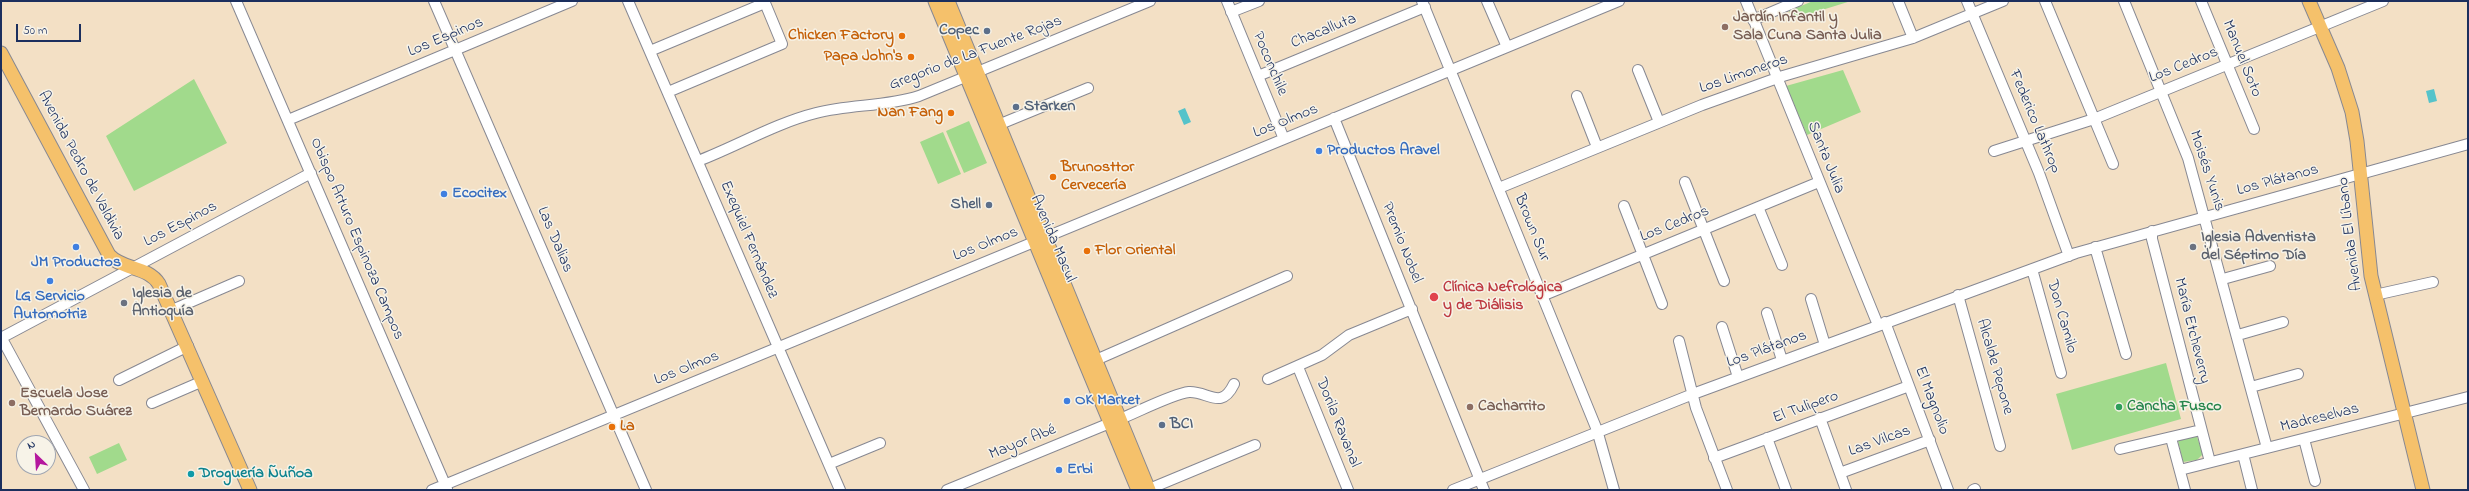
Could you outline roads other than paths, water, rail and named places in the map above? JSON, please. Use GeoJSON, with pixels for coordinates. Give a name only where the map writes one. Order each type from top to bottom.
{"type":"FeatureCollection","features":[{"type":"Feature","properties":{"kind":"main road","name":"Avenida Macul"},"geometry":{"type":"LineString","coordinates":[[935,1],[998,125],[1040,240]]}},
{"type":"Feature","properties":{"kind":"main road","name":"Avenida Macul"},"geometry":{"type":"LineString","coordinates":[[948,1],[971,74],[1090,362],[1145,490]]}},
{"type":"Feature","properties":{"kind":"main road","name":"Avenida El Líbano"},"geometry":{"type":"LineString","coordinates":[[2309,1],[2349,100],[2355,126],[2361,174],[2368,258],[2375,295],[2424,490]]}},
{"type":"Feature","properties":{"kind":"main road","name":"Avenida Pedro de Valdivia"},"geometry":{"type":"LineString","coordinates":[[1,53],[109,255],[116,261],[134,267],[156,279],[172,310],[250,490]]}},
{"type":"Feature","properties":{"kind":"street","name":"Obispo Arturo Espinoza Campos"},"geometry":{"type":"LineString","coordinates":[[236,1],[446,487]]}},
{"type":"Feature","properties":{"kind":"street","name":"Las Dalias"},"geometry":{"type":"LineString","coordinates":[[434,1],[646,490]]}},
{"type":"Feature","properties":{"kind":"street","name":"Los Espinos"},"geometry":{"type":"LineString","coordinates":[[288,120],[572,1]]}},
{"type":"Feature","properties":{"kind":"street","name":"Exequiel Fernández"},"geometry":{"type":"LineString","coordinates":[[628,1],[840,490]]}},
{"type":"Feature","properties":{"kind":"street","name":"Gregorio de La Fuente Rojas"},"geometry":{"type":"LineString","coordinates":[[698,161],[810,114],[906,100],[1150,1]]}},
{"type":"Feature","properties":{"kind":"street","name":"Poconchile"},"geometry":{"type":"LineString","coordinates":[[1227,1],[1284,139]]}},
{"type":"Feature","properties":{"kind":"street"},"geometry":{"type":"LineString","coordinates":[[1231,12],[1259,1]]}},
{"type":"Feature","properties":{"kind":"street"},"geometry":{"type":"LineString","coordinates":[[1487,1],[1507,47]]}},
{"type":"Feature","properties":{"kind":"street","name":"Los Olmos"},"geometry":{"type":"LineString","coordinates":[[432,490],[446,487],[778,347],[1619,1]]}},
{"type":"Feature","properties":{"kind":"street","name":"Santa Julia"},"geometry":{"type":"LineString","coordinates":[[1746,1],[1819,182],[1881,324]]}},
{"type":"Feature","properties":{"kind":"street"},"geometry":{"type":"LineString","coordinates":[[1754,20],[1798,1]]}},
{"type":"Feature","properties":{"kind":"street"},"geometry":{"type":"LineString","coordinates":[[1898,1],[1913,38]]}},
{"type":"Feature","properties":{"kind":"street","name":"Federico Lathrop"},"geometry":{"type":"LineString","coordinates":[[1967,1],[2026,142],[2069,256]]}},
{"type":"Feature","properties":{"kind":"street","name":"Los Limoneros"},"geometry":{"type":"LineString","coordinates":[[1499,188],[1659,122],[1777,78],[1913,38],[2002,1]]}},
{"type":"Feature","properties":{"kind":"street"},"geometry":{"type":"LineString","coordinates":[[2045,1],[2113,164]]}},
{"type":"Feature","properties":{"kind":"street","name":"Moisés Yunis"},"geometry":{"type":"LineString","coordinates":[[2124,1],[2188,158],[2223,278],[2268,448]]}},
{"type":"Feature","properties":{"kind":"street","name":"Manuel Soto"},"geometry":{"type":"LineString","coordinates":[[2201,1],[2254,129]]}},
{"type":"Feature","properties":{"kind":"street","name":"Los Cedros"},"geometry":{"type":"LineString","coordinates":[[1994,151],[2094,119],[2383,1]]}},
{"type":"Feature","properties":{"kind":"street"},"geometry":{"type":"LineString","coordinates":[[650,51],[765,3],[782,44],[668,92]]}},
{"type":"Feature","properties":{"kind":"street","name":"Brown Sur"},"geometry":{"type":"LineString","coordinates":[[1423,4],[1597,430],[1614,490]]}},
{"type":"Feature","properties":{"kind":"street","name":"Chacalluta"},"geometry":{"type":"LineString","coordinates":[[1258,76],[1423,4]]}},
{"type":"Feature","properties":{"kind":"street"},"geometry":{"type":"LineString","coordinates":[[1638,70],[1659,122]]}},
{"type":"Feature","properties":{"kind":"street"},"geometry":{"type":"LineString","coordinates":[[998,125],[1088,88]]}},
{"type":"Feature","properties":{"kind":"street"},"geometry":{"type":"LineString","coordinates":[[1577,96],[1597,147]]}},
{"type":"Feature","properties":{"kind":"street","name":"Premio Nobel"},"geometry":{"type":"LineString","coordinates":[[1334,118],[1484,490]]}},
{"type":"Feature","properties":{"kind":"street","name":"Los Plátanos"},"geometry":{"type":"LineString","coordinates":[[1453,490],[1597,430],[1738,376],[1958,295],[2095,247],[2468,144]]}},
{"type":"Feature","properties":{"kind":"street","name":"Los Espinos"},"geometry":{"type":"LineString","coordinates":[[1,337],[311,173]]}},
{"type":"Feature","properties":{"kind":"street"},"geometry":{"type":"LineString","coordinates":[[1685,182],[1724,280]]}},
{"type":"Feature","properties":{"kind":"street","name":"Los Cedros"},"geometry":{"type":"LineString","coordinates":[[1542,296],[1819,182]]}},
{"type":"Feature","properties":{"kind":"street"},"geometry":{"type":"LineString","coordinates":[[1624,206],[1662,304]]}},
{"type":"Feature","properties":{"kind":"street"},"geometry":{"type":"LineString","coordinates":[[1758,207],[1782,265]]}},
{"type":"Feature","properties":{"kind":"street","name":"María Etcheverry"},"geometry":{"type":"LineString","coordinates":[[2152,231],[2152,239],[2210,462]]}},
{"type":"Feature","properties":{"kind":"street"},"geometry":{"type":"LineString","coordinates":[[2095,247],[2126,354]]}},
{"type":"Feature","properties":{"kind":"street"},"geometry":{"type":"LineString","coordinates":[[2223,278],[2270,266]]}},
{"type":"Feature","properties":{"kind":"street","name":"Don Camilo"},"geometry":{"type":"LineString","coordinates":[[2032,269],[2061,373]]}},
{"type":"Feature","properties":{"kind":"street"},"geometry":{"type":"LineString","coordinates":[[1090,362],[1287,276]]}},
{"type":"Feature","properties":{"kind":"street"},"geometry":{"type":"LineString","coordinates":[[172,310],[239,281]]}},
{"type":"Feature","properties":{"kind":"street"},"geometry":{"type":"LineString","coordinates":[[2375,295],[2433,282]]}},
{"type":"Feature","properties":{"kind":"street","name":"Alcalde Pepone"},"geometry":{"type":"LineString","coordinates":[[1958,295],[2000,446]]}},
{"type":"Feature","properties":{"kind":"street"},"geometry":{"type":"LineString","coordinates":[[1811,299],[1825,345]]}},
{"type":"Feature","properties":{"kind":"street"},"geometry":{"type":"LineString","coordinates":[[1268,379],[1298,367],[1322,355],[1349,335],[1412,309]]}},
{"type":"Feature","properties":{"kind":"street"},"geometry":{"type":"LineString","coordinates":[[1767,313],[1782,360]]}},
{"type":"Feature","properties":{"kind":"street"},"geometry":{"type":"LineString","coordinates":[[2238,336],[2283,322]]}},
{"type":"Feature","properties":{"kind":"street","name":"El Magnolio"},"geometry":{"type":"LineString","coordinates":[[1881,324],[1909,386],[1948,490]]}},
{"type":"Feature","properties":{"kind":"street"},"geometry":{"type":"LineString","coordinates":[[1722,327],[1738,376]]}},
{"type":"Feature","properties":{"kind":"street"},"geometry":{"type":"LineString","coordinates":[[1,337],[84,490]]}},
{"type":"Feature","properties":{"kind":"street"},"geometry":{"type":"LineString","coordinates":[[1678,341],[1693,394],[1714,458],[1727,490]]}},
{"type":"Feature","properties":{"kind":"street"},"geometry":{"type":"LineString","coordinates":[[119,380],[188,346]]}},
{"type":"Feature","properties":{"kind":"street","name":"Dorila Ravanal"},"geometry":{"type":"LineString","coordinates":[[1298,367],[1348,490]]}},
{"type":"Feature","properties":{"kind":"street"},"geometry":{"type":"LineString","coordinates":[[2251,387],[2298,374]]}},
{"type":"Feature","properties":{"kind":"street"},"geometry":{"type":"LineString","coordinates":[[152,403],[203,381]]}},
{"type":"Feature","properties":{"kind":"street","name":"Mayor Abé"},"geometry":{"type":"LineString","coordinates":[[947,490],[1190,392],[1209,398],[1224,396],[1230,392],[1234,384]]}},
{"type":"Feature","properties":{"kind":"street","name":"El Tulipero"},"geometry":{"type":"LineString","coordinates":[[1714,458],[1909,386]]}},
{"type":"Feature","properties":{"kind":"street","name":"Madreselvas"},"geometry":{"type":"LineString","coordinates":[[2180,470],[2468,397]]}},
{"type":"Feature","properties":{"kind":"street"},"geometry":{"type":"LineString","coordinates":[[1820,418],[1846,490]]}},
{"type":"Feature","properties":{"kind":"street"},"geometry":{"type":"LineString","coordinates":[[2120,449],[2201,430]]}},
{"type":"Feature","properties":{"kind":"street"},"geometry":{"type":"LineString","coordinates":[[1767,438],[1786,490]]}},
{"type":"Feature","properties":{"kind":"street"},"geometry":{"type":"LineString","coordinates":[[2171,438],[2185,490]]}},
{"type":"Feature","properties":{"kind":"street"},"geometry":{"type":"LineString","coordinates":[[2304,438],[2315,481]]}},
{"type":"Feature","properties":{"kind":"street","name":"Las Vilcas"},"geometry":{"type":"LineString","coordinates":[[1840,473],[1930,440]]}},
{"type":"Feature","properties":{"kind":"street"},"geometry":{"type":"LineString","coordinates":[[829,464],[880,443]]}},
{"type":"Feature","properties":{"kind":"street"},"geometry":{"type":"LineString","coordinates":[[1145,490],[1255,445]]}},
{"type":"Feature","properties":{"kind":"street"},"geometry":{"type":"LineString","coordinates":[[2243,454],[2252,490]]}},
{"type":"Feature","properties":{"kind":"water"},"geometry":{"type":"Polygon","coordinates":[[[2434,89],[2437,101],[2429,103],[2426,91],[2434,89]]]}},
{"type":"Feature","properties":{"kind":"water"},"geometry":{"type":"Polygon","coordinates":[[[1185,108],[1191,122],[1184,125],[1178,111],[1185,108]]]}},
{"type":"Feature","properties":{"kind":"place","name":"Jardín Infantil y Sala Cuna Santa Julia"},"geometry":{"type":"Point","coordinates":[1725,27]}},
{"type":"Feature","properties":{"kind":"place","name":"Copec"},"geometry":{"type":"Point","coordinates":[987,31]}},
{"type":"Feature","properties":{"kind":"place","name":"Chicken Factory"},"geometry":{"type":"Point","coordinates":[902,36]}},
{"type":"Feature","properties":{"kind":"place","name":"Papa John's"},"geometry":{"type":"Point","coordinates":[911,57]}},
{"type":"Feature","properties":{"kind":"place","name":"Starken"},"geometry":{"type":"Point","coordinates":[1016,107]}},
{"type":"Feature","properties":{"kind":"place","name":"Nan Fang"},"geometry":{"type":"Point","coordinates":[951,113]}},
{"type":"Feature","properties":{"kind":"place","name":"Productos Aravel"},"geometry":{"type":"Point","coordinates":[1319,151]}},
{"type":"Feature","properties":{"kind":"place","name":"Brunosttor Cervecería"},"geometry":{"type":"Point","coordinates":[1053,177]}},
{"type":"Feature","properties":{"kind":"place","name":"Ecocitex"},"geometry":{"type":"Point","coordinates":[444,194]}},
{"type":"Feature","properties":{"kind":"place","name":"Shell"},"geometry":{"type":"Point","coordinates":[989,205]}},
{"type":"Feature","properties":{"kind":"place","name":"JM Productos"},"geometry":{"type":"Point","coordinates":[76,247]}},
{"type":"Feature","properties":{"kind":"place","name":"Iglesia Adventista del Séptimo Día"},"geometry":{"type":"Point","coordinates":[2193,247]}},
{"type":"Feature","properties":{"kind":"place","name":"Flor Oriental"},"geometry":{"type":"Point","coordinates":[1087,251]}},
{"type":"Feature","properties":{"kind":"place","name":"LG Servicio Automotriz"},"geometry":{"type":"Point","coordinates":[50,281]}},
{"type":"Feature","properties":{"kind":"place","name":"Clínica Nefrológica y de Diálisis"},"geometry":{"type":"Point","coordinates":[1434,297]}},
{"type":"Feature","properties":{"kind":"place","name":"Iglesia de Antioquía"},"geometry":{"type":"Point","coordinates":[124,303]}},
{"type":"Feature","properties":{"kind":"place","name":"OK Market"},"geometry":{"type":"Point","coordinates":[1067,401]}},
{"type":"Feature","properties":{"kind":"place","name":"Escuela Jose Bernardo Suárez"},"geometry":{"type":"Point","coordinates":[12,403]}},
{"type":"Feature","properties":{"kind":"place","name":"Cacharrito"},"geometry":{"type":"Point","coordinates":[1470,407]}},
{"type":"Feature","properties":{"kind":"place","name":"Cancha Fusco"},"geometry":{"type":"Point","coordinates":[2119,407]}},
{"type":"Feature","properties":{"kind":"place","name":"BCI"},"geometry":{"type":"Point","coordinates":[1162,425]}},
{"type":"Feature","properties":{"kind":"place","name":"La"},"geometry":{"type":"Point","coordinates":[612,427]}},
{"type":"Feature","properties":{"kind":"place","name":"Erbi"},"geometry":{"type":"Point","coordinates":[1059,470]}},
{"type":"Feature","properties":{"kind":"place","name":"Droguería Ñuñoa"},"geometry":{"type":"Point","coordinates":[191,474]}}]}
